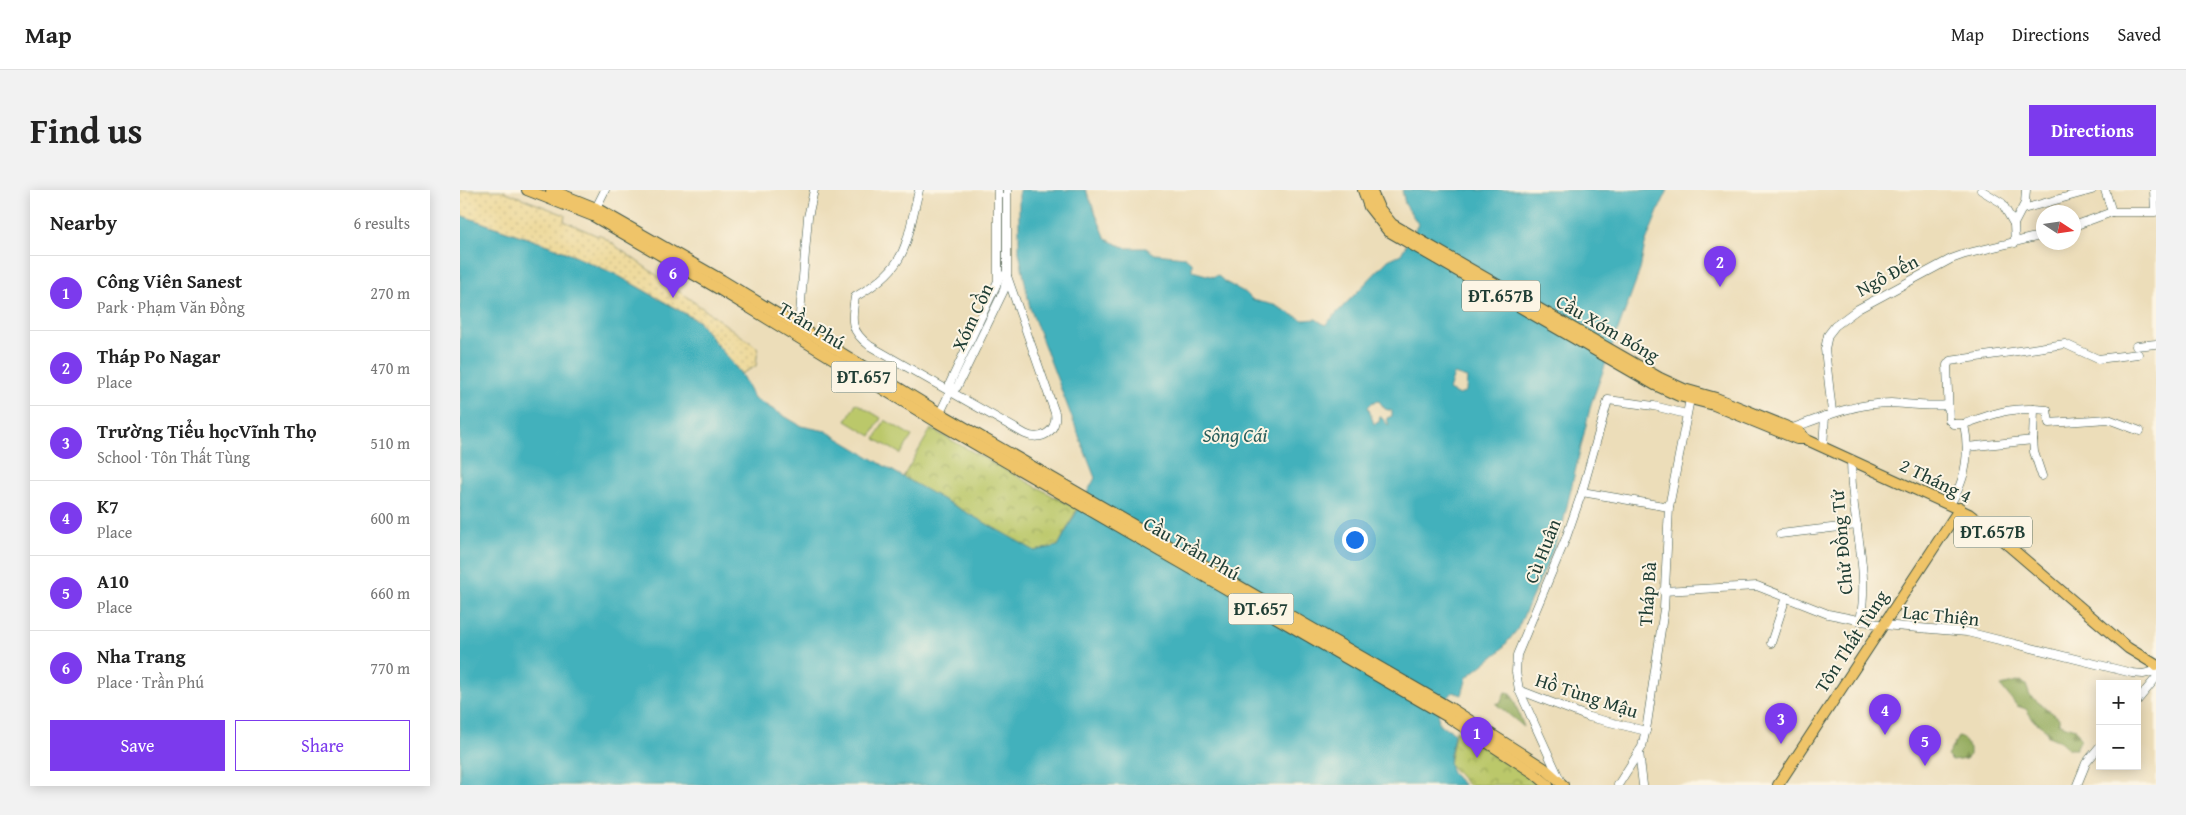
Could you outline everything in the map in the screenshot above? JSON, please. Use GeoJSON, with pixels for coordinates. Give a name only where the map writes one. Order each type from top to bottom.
{"type":"FeatureCollection","features":[{"type":"Feature","properties":{"kind":"main road","name":"Trần Phú"},"geometry":{"type":"LineString","coordinates":[[527,190],[594,212]]}},
{"type":"Feature","properties":{"kind":"main road","name":"Trần Phú"},"geometry":{"type":"LineString","coordinates":[[551,190],[594,212],[719,284],[937,417],[1076,496]]}},
{"type":"Feature","properties":{"kind":"main road","name":"Cầu Xóm Bóng"},"geometry":{"type":"LineString","coordinates":[[1363,190],[1369,207],[1388,231],[1657,382]]}},
{"type":"Feature","properties":{"kind":"main road","name":"Cầu Xóm Bóng"},"geometry":{"type":"LineString","coordinates":[[1370,190],[1379,208],[1392,224],[1657,382]]}},
{"type":"Feature","properties":{"kind":"main road","name":"2 Tháng 4"},"geometry":{"type":"LineString","coordinates":[[1657,382],[1690,400],[1714,405],[1797,439],[1805,439],[1955,506],[1996,534],[2128,648],[2156,665]]}},
{"type":"Feature","properties":{"kind":"main road","name":"2 Tháng 4"},"geometry":{"type":"LineString","coordinates":[[1657,382],[1716,398],[1800,432],[1805,439]]}},
{"type":"Feature","properties":{"kind":"main road","name":"Cầu Trần Phú"},"geometry":{"type":"LineString","coordinates":[[1076,496],[1450,713]]}},
{"type":"Feature","properties":{"kind":"main road","name":"Tôn Thất Tùng"},"geometry":{"type":"LineString","coordinates":[[1778,785],[1937,540],[1955,506]]}},
{"type":"Feature","properties":{"kind":"main road","name":"ĐT.657"},"geometry":{"type":"LineString","coordinates":[[1450,713],[1540,765],[1563,785]]}},
{"type":"Feature","properties":{"kind":"main road","name":"ĐT.657"},"geometry":{"type":"LineString","coordinates":[[1450,713],[1548,785]]}},
{"type":"Feature","properties":{"kind":"street"},"geometry":{"type":"LineString","coordinates":[[594,212],[605,190]]}},
{"type":"Feature","properties":{"kind":"street"},"geometry":{"type":"LineString","coordinates":[[797,330],[808,217],[814,190]]}},
{"type":"Feature","properties":{"kind":"street"},"geometry":{"type":"LineString","coordinates":[[919,190],[899,260],[885,277],[855,297],[853,324],[859,338],[1030,437],[1043,436],[1048,434],[1055,424],[1055,413],[1003,275]]}},
{"type":"Feature","properties":{"kind":"street","name":"Xóm Cồn"},"geometry":{"type":"LineString","coordinates":[[998,190],[1003,275]]}},
{"type":"Feature","properties":{"kind":"street","name":"Xóm Cồn"},"geometry":{"type":"LineString","coordinates":[[937,417],[950,392],[957,388],[999,302],[1003,275],[1007,190]]}},
{"type":"Feature","properties":{"kind":"street"},"geometry":{"type":"LineString","coordinates":[[1981,190],[2002,203],[2014,224],[2015,243]]}},
{"type":"Feature","properties":{"kind":"street"},"geometry":{"type":"LineString","coordinates":[[2014,224],[2022,209],[2026,190]]}},
{"type":"Feature","properties":{"kind":"street"},"geometry":{"type":"LineString","coordinates":[[2022,209],[2074,193],[2092,190]]}},
{"type":"Feature","properties":{"kind":"street"},"geometry":{"type":"LineString","coordinates":[[2105,190],[2112,212]]}},
{"type":"Feature","properties":{"kind":"street"},"geometry":{"type":"LineString","coordinates":[[2081,223],[2112,212],[2156,212],[2154,190]]}},
{"type":"Feature","properties":{"kind":"street","name":"Ngô Đến"},"geometry":{"type":"LineString","coordinates":[[1823,447],[1829,414],[1826,341],[1835,326],[1858,309],[1951,259],[2036,237]]}},
{"type":"Feature","properties":{"kind":"street"},"geometry":{"type":"LineString","coordinates":[[2140,431],[2108,419],[2049,423],[2047,410],[2034,409],[2008,409],[1964,424],[1953,424],[1949,420],[1947,365],[1950,361],[2065,344],[2098,359],[2156,344]]}},
{"type":"Feature","properties":{"kind":"street","name":"Cù Huân"},"geometry":{"type":"LineString","coordinates":[[1563,785],[1519,690],[1516,672],[1517,655],[1566,538],[1582,492],[1608,400],[1654,406],[1686,414]]}},
{"type":"Feature","properties":{"kind":"street","name":"Tháp Bà"},"geometry":{"type":"LineString","coordinates":[[1618,785],[1639,752],[1646,731],[1664,609],[1663,591],[1669,507],[1690,400]]}},
{"type":"Feature","properties":{"kind":"street"},"geometry":{"type":"LineString","coordinates":[[1790,428],[1829,414],[1891,404],[1930,407],[1948,405]]}},
{"type":"Feature","properties":{"kind":"street"},"geometry":{"type":"LineString","coordinates":[[2034,409],[2034,452],[2042,476]]}},
{"type":"Feature","properties":{"kind":"street"},"geometry":{"type":"LineString","coordinates":[[1955,506],[1961,485],[1967,448],[1964,424]]}},
{"type":"Feature","properties":{"kind":"street"},"geometry":{"type":"LineString","coordinates":[[1967,448],[2033,440]]}},
{"type":"Feature","properties":{"kind":"street","name":"Chử Đồng Tử"},"geometry":{"type":"LineString","coordinates":[[1851,459],[1857,525],[1864,566],[1864,598],[1860,621]]}},
{"type":"Feature","properties":{"kind":"street"},"geometry":{"type":"LineString","coordinates":[[1582,492],[1669,507]]}},
{"type":"Feature","properties":{"kind":"street"},"geometry":{"type":"LineString","coordinates":[[1780,534],[1857,525]]}},
{"type":"Feature","properties":{"kind":"street","name":"Lạc Thiện"},"geometry":{"type":"LineString","coordinates":[[1663,591],[1749,585],[1767,589],[1818,612],[1860,621],[1883,625],[1967,632],[2132,673],[2144,674],[2156,671]]}},
{"type":"Feature","properties":{"kind":"street"},"geometry":{"type":"LineString","coordinates":[[1771,643],[1786,597]]}},
{"type":"Feature","properties":{"kind":"street"},"geometry":{"type":"LineString","coordinates":[[2141,696],[2156,678]]}},
{"type":"Feature","properties":{"kind":"street","name":"Hồ Tùng Mậu"},"geometry":{"type":"LineString","coordinates":[[1519,690],[1589,717],[1646,731]]}},
{"type":"Feature","properties":{"kind":"street"},"geometry":{"type":"LineString","coordinates":[[2077,785],[2086,764],[2096,751]]}},
{"type":"Feature","properties":{"kind":"street"},"geometry":{"type":"LineString","coordinates":[[1639,752],[1642,785]]}},
{"type":"Feature","properties":{"kind":"street"},"geometry":{"type":"LineString","coordinates":[[1540,765],[1548,763],[1548,754]]}},
{"type":"Feature","properties":{"kind":"green space"},"geometry":{"type":"Polygon","coordinates":[[[856,403],[881,418],[871,436],[846,421],[856,403]]]}},
{"type":"Feature","properties":{"kind":"green space"},"geometry":{"type":"Polygon","coordinates":[[[885,420],[912,436],[901,454],[875,439],[885,420]]]}},
{"type":"Feature","properties":{"kind":"green space"},"geometry":{"type":"Polygon","coordinates":[[[931,429],[1077,509],[1058,546],[1035,551],[903,477],[931,429]]]}},
{"type":"Feature","properties":{"kind":"green space"},"geometry":{"type":"Polygon","coordinates":[[[2021,681],[2026,685],[2030,696],[2059,718],[2059,724],[2076,729],[2081,739],[2076,749],[2069,749],[2060,741],[2048,736],[2045,729],[2034,721],[2026,709],[2017,706],[2001,686],[2021,681]]]}},
{"type":"Feature","properties":{"kind":"green space"},"geometry":{"type":"Polygon","coordinates":[[[1505,692],[1511,693],[1524,727],[1496,704],[1501,702],[1505,692]]]}},
{"type":"Feature","properties":{"kind":"green space"},"geometry":{"type":"Polygon","coordinates":[[[1456,730],[1512,763],[1542,785],[1468,785],[1449,764],[1456,730]]]}},
{"type":"Feature","properties":{"kind":"green space"},"geometry":{"type":"Polygon","coordinates":[[[1958,737],[1963,738],[1970,749],[1970,755],[1966,759],[1952,761],[1947,756],[1958,737]]]}},
{"type":"Feature","properties":{"kind":"sand"},"geometry":{"type":"Polygon","coordinates":[[[460,190],[501,190],[565,215],[564,221],[598,236],[599,234],[758,348],[756,366],[741,374],[698,321],[615,274],[556,248],[460,215],[460,190]]]}},
{"type":"Feature","properties":{"kind":"water","name":"Sông Cái"},"geometry":{"type":"Polygon","coordinates":[[[1019,190],[1086,190],[1106,239],[1126,248],[1146,248],[1155,254],[1185,257],[1192,263],[1192,271],[1214,277],[1217,275],[1225,282],[1246,293],[1253,300],[1274,305],[1303,320],[1316,319],[1325,325],[1388,260],[1401,254],[1418,224],[1405,204],[1402,190],[1668,190],[1645,244],[1640,270],[1591,404],[1563,523],[1548,562],[1517,630],[1500,651],[1467,677],[1462,695],[1453,692],[1440,710],[1439,724],[1454,732],[1449,760],[1450,766],[1452,772],[1464,785],[460,785],[460,215],[556,248],[615,274],[698,321],[741,374],[754,398],[801,426],[826,431],[903,477],[1035,551],[1058,546],[1095,478],[1030,308],[1019,252],[1019,190]],[[1454,374],[1449,390],[1459,395],[1466,391],[1467,378],[1454,374]],[[1379,401],[1373,402],[1368,407],[1374,424],[1379,422],[1380,416],[1389,426],[1387,418],[1392,416],[1392,411],[1385,409],[1379,401]]]}},
{"type":"Feature","properties":{"kind":"place","name":"Tháp Po Nagar"},"geometry":{"type":"Point","coordinates":[1720,287]}},
{"type":"Feature","properties":{"kind":"place","name":"Nha Trang"},"geometry":{"type":"Point","coordinates":[673,298]}},
{"type":"Feature","properties":{"kind":"place","name":"K7"},"geometry":{"type":"Point","coordinates":[1885,735]}},
{"type":"Feature","properties":{"kind":"place","name":"Trường Tiểu họcVĩnh Thọ"},"geometry":{"type":"Point","coordinates":[1781,744]}},
{"type":"Feature","properties":{"kind":"place","name":"Công Viên Sanest"},"geometry":{"type":"Point","coordinates":[1477,758]}},
{"type":"Feature","properties":{"kind":"place","name":"A10"},"geometry":{"type":"Point","coordinates":[1925,766]}}]}
